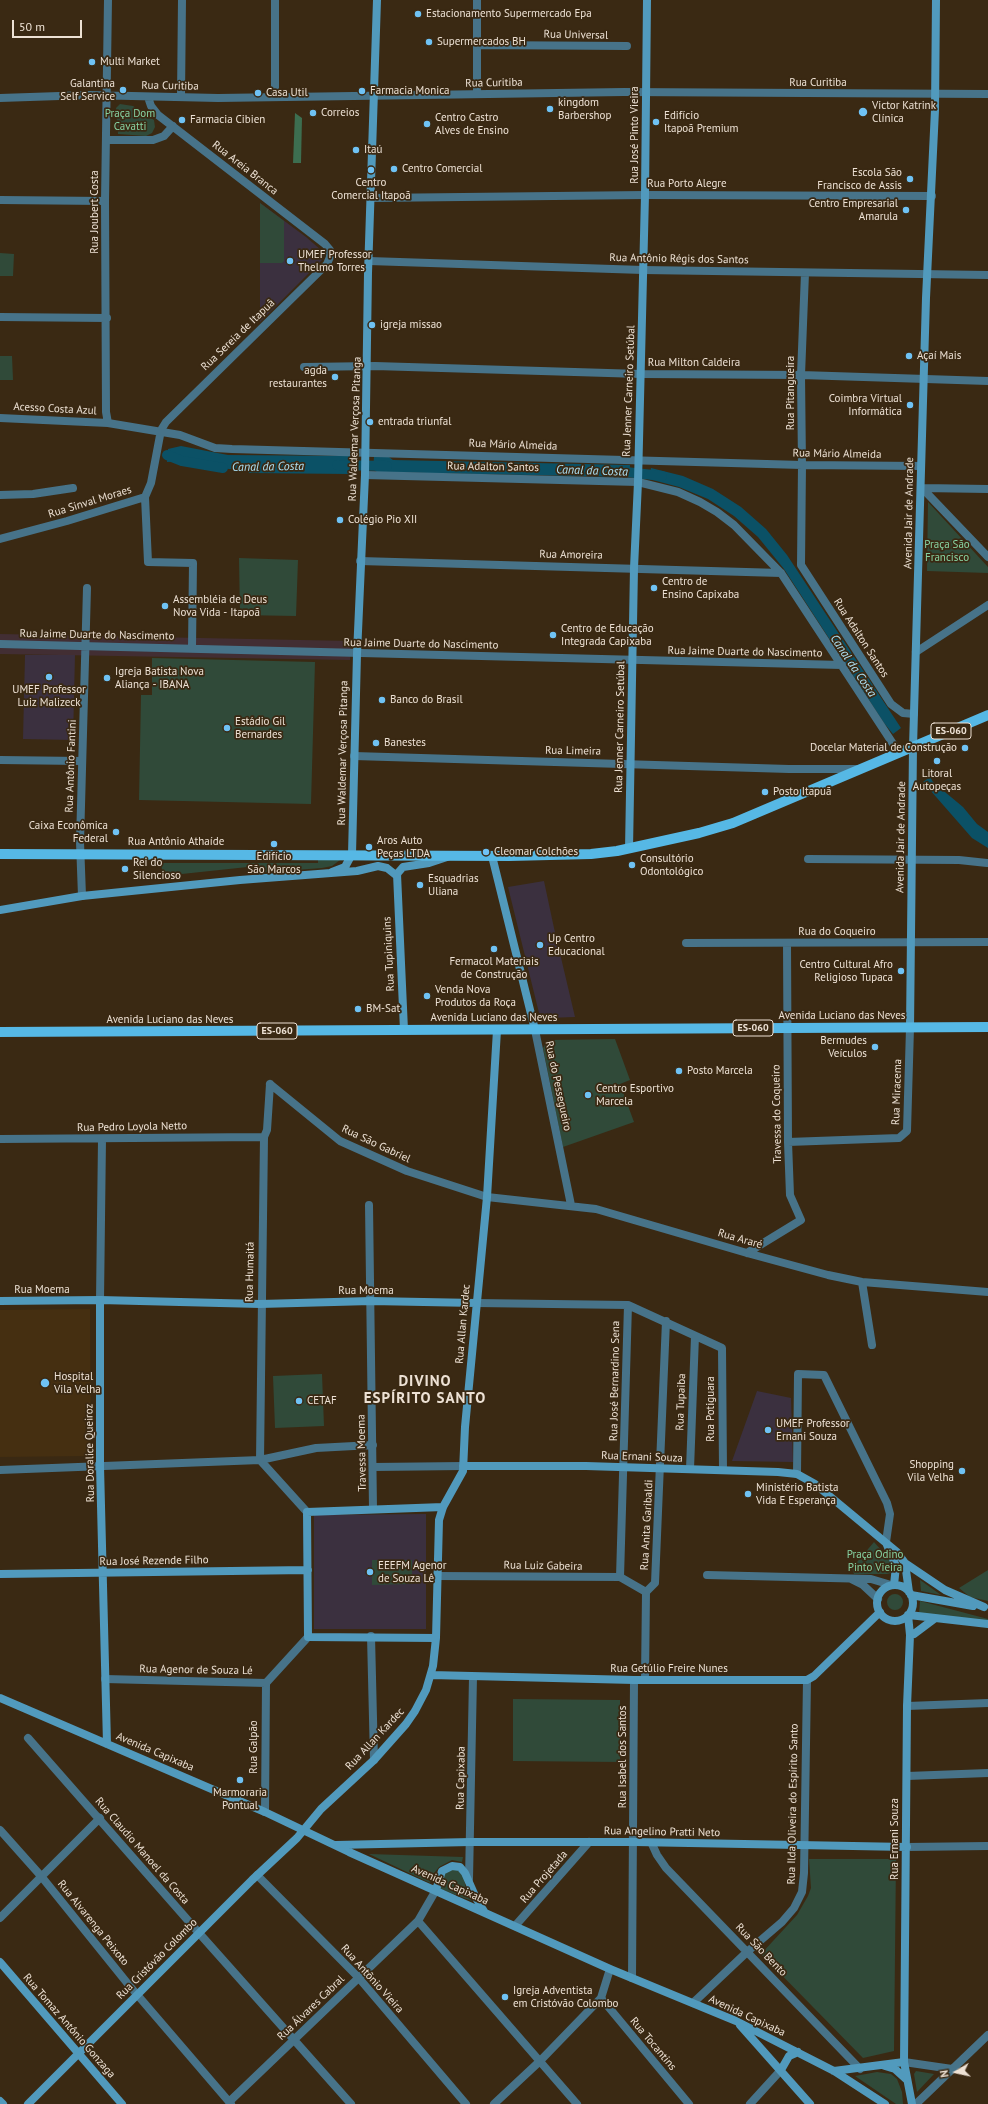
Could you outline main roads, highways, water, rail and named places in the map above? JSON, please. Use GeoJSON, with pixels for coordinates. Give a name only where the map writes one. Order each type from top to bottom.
{"type":"FeatureCollection","features":[{"type":"Feature","properties":{"kind":"main road","name":"Rua Antônio Athaíde"},"geometry":{"type":"LineString","coordinates":[[0,854],[352,854],[492,856],[591,854],[629,849],[733,824],[988,714]]}},
{"type":"Feature","properties":{"kind":"main road","name":"Avenida Luciano das Neves"},"geometry":{"type":"LineString","coordinates":[[0,1032],[910,1028],[988,1026]]}},
{"type":"Feature","properties":{"kind":"water"},"geometry":{"type":"Polygon","coordinates":[[[181,446],[228,455],[350,456],[350,474],[249,473],[247,470],[213,468],[209,464],[196,460],[167,462],[168,449],[181,446]]]}},
{"type":"Feature","properties":{"kind":"water"},"geometry":{"type":"Polygon","coordinates":[[[374,457],[389,457],[393,460],[630,465],[629,477],[377,472],[373,469],[374,457]]]}},
{"type":"Feature","properties":{"kind":"water"},"geometry":{"type":"Polygon","coordinates":[[[651,468],[683,476],[713,489],[741,507],[766,529],[787,555],[901,728],[893,734],[884,723],[784,569],[758,537],[734,516],[708,499],[679,487],[649,479],[651,468]]]}},
{"type":"Feature","properties":{"kind":"water"},"geometry":{"type":"Polygon","coordinates":[[[930,777],[933,782],[963,807],[977,824],[988,832],[988,848],[972,838],[923,782],[930,777]]]}},
{"type":"Feature","properties":{"kind":"waterway","name":"Canal da Costa"},"geometry":{"type":"LineString","coordinates":[[167,455],[182,461],[223,468]]}},
{"type":"Feature","properties":{"kind":"waterway","name":"Canal da Costa"},"geometry":{"type":"LineString","coordinates":[[337,465],[387,466]]}},
{"type":"Feature","properties":{"kind":"waterway","name":"Canal da Costa"},"geometry":{"type":"LineString","coordinates":[[617,471],[662,476]]}},
{"type":"Feature","properties":{"kind":"place","name":"Estacionamento Supermercado Epa"},"geometry":{"type":"Point","coordinates":[418,14]}},
{"type":"Feature","properties":{"kind":"place","name":"Supermercados BH"},"geometry":{"type":"Point","coordinates":[429,42]}},
{"type":"Feature","properties":{"kind":"place","name":"Multi Market"},"geometry":{"type":"Point","coordinates":[92,62]}},
{"type":"Feature","properties":{"kind":"place","name":"Galantina Self Service"},"geometry":{"type":"Point","coordinates":[123,90]}},
{"type":"Feature","properties":{"kind":"place","name":"Farmacia Monica"},"geometry":{"type":"Point","coordinates":[362,91]}},
{"type":"Feature","properties":{"kind":"place","name":"Casa Util"},"geometry":{"type":"Point","coordinates":[258,93]}},
{"type":"Feature","properties":{"kind":"place","name":"kingdom Barbershop"},"geometry":{"type":"Point","coordinates":[550,109]}},
{"type":"Feature","properties":{"kind":"place","name":"Victor Katrink Clínica"},"geometry":{"type":"Point","coordinates":[863,112]}},
{"type":"Feature","properties":{"kind":"place","name":"Correios"},"geometry":{"type":"Point","coordinates":[313,113]}},
{"type":"Feature","properties":{"kind":"place","name":"Farmacia Cibien"},"geometry":{"type":"Point","coordinates":[182,120]}},
{"type":"Feature","properties":{"kind":"place","name":"Edifício Itapoã Premium"},"geometry":{"type":"Point","coordinates":[656,122]}},
{"type":"Feature","properties":{"kind":"place","name":"Centro Castro Alves de Ensino"},"geometry":{"type":"Point","coordinates":[427,124]}},
{"type":"Feature","properties":{"kind":"place","name":"Itaú"},"geometry":{"type":"Point","coordinates":[356,150]}},
{"type":"Feature","properties":{"kind":"place","name":"Centro Comercial"},"geometry":{"type":"Point","coordinates":[394,169]}},
{"type":"Feature","properties":{"kind":"place","name":"Centro Comercial Itapoã"},"geometry":{"type":"Point","coordinates":[371,170]}},
{"type":"Feature","properties":{"kind":"place","name":"Escola São Francisco de Assis"},"geometry":{"type":"Point","coordinates":[910,179]}},
{"type":"Feature","properties":{"kind":"place","name":"Centro Empresarial Amarula"},"geometry":{"type":"Point","coordinates":[906,210]}},
{"type":"Feature","properties":{"kind":"place","name":"UMEF Professor Thelmo Torres"},"geometry":{"type":"Point","coordinates":[290,261]}},
{"type":"Feature","properties":{"kind":"place","name":"igreja missao"},"geometry":{"type":"Point","coordinates":[372,325]}},
{"type":"Feature","properties":{"kind":"place","name":"Açaí Mais"},"geometry":{"type":"Point","coordinates":[909,356]}},
{"type":"Feature","properties":{"kind":"place","name":"agda restaurantes"},"geometry":{"type":"Point","coordinates":[335,377]}},
{"type":"Feature","properties":{"kind":"place","name":"Coimbra Virtual Informática"},"geometry":{"type":"Point","coordinates":[910,405]}},
{"type":"Feature","properties":{"kind":"place","name":"entrada triunfal"},"geometry":{"type":"Point","coordinates":[370,422]}},
{"type":"Feature","properties":{"kind":"place","name":"Colégio Pio XII"},"geometry":{"type":"Point","coordinates":[340,520]}},
{"type":"Feature","properties":{"kind":"place","name":"Centro de Ensino Capixaba"},"geometry":{"type":"Point","coordinates":[654,588]}},
{"type":"Feature","properties":{"kind":"place","name":"Assembléia de Deus Nova Vida - Itapoã"},"geometry":{"type":"Point","coordinates":[165,606]}},
{"type":"Feature","properties":{"kind":"place","name":"Centro de Educação Integrada Capixaba"},"geometry":{"type":"Point","coordinates":[553,635]}},
{"type":"Feature","properties":{"kind":"place","name":"UMEF Professor Luiz Malizeck"},"geometry":{"type":"Point","coordinates":[49,677]}},
{"type":"Feature","properties":{"kind":"place","name":"Igreja Batista Nova Aliança - IBANA"},"geometry":{"type":"Point","coordinates":[107,678]}},
{"type":"Feature","properties":{"kind":"place","name":"Banco do Brasil"},"geometry":{"type":"Point","coordinates":[382,700]}},
{"type":"Feature","properties":{"kind":"place","name":"Estádio Gil Bernardes"},"geometry":{"type":"Point","coordinates":[227,728]}},
{"type":"Feature","properties":{"kind":"place","name":"Banestes"},"geometry":{"type":"Point","coordinates":[376,743]}},
{"type":"Feature","properties":{"kind":"place","name":"Docelar Material de Construção"},"geometry":{"type":"Point","coordinates":[965,748]}},
{"type":"Feature","properties":{"kind":"place","name":"Litoral Autopeças"},"geometry":{"type":"Point","coordinates":[937,761]}},
{"type":"Feature","properties":{"kind":"place","name":"Posto Itapuã"},"geometry":{"type":"Point","coordinates":[765,792]}},
{"type":"Feature","properties":{"kind":"place","name":"Caixa Econômica Federal"},"geometry":{"type":"Point","coordinates":[116,832]}},
{"type":"Feature","properties":{"kind":"place","name":"Edifício São Marcos"},"geometry":{"type":"Point","coordinates":[274,844]}},
{"type":"Feature","properties":{"kind":"place","name":"Aros Auto Peças LTDA"},"geometry":{"type":"Point","coordinates":[369,847]}},
{"type":"Feature","properties":{"kind":"place","name":"Cleomar Colchões"},"geometry":{"type":"Point","coordinates":[486,852]}},
{"type":"Feature","properties":{"kind":"place","name":"Consultório Odontológico"},"geometry":{"type":"Point","coordinates":[632,865]}},
{"type":"Feature","properties":{"kind":"place","name":"Rei do Silencioso"},"geometry":{"type":"Point","coordinates":[125,869]}},
{"type":"Feature","properties":{"kind":"place","name":"Esquadrias Uliana"},"geometry":{"type":"Point","coordinates":[420,885]}},
{"type":"Feature","properties":{"kind":"place","name":"Up Centro Educacional"},"geometry":{"type":"Point","coordinates":[540,945]}},
{"type":"Feature","properties":{"kind":"place","name":"Fermacol Materiais de Construção"},"geometry":{"type":"Point","coordinates":[494,949]}},
{"type":"Feature","properties":{"kind":"place","name":"Centro Cultural Afro Religioso Tupaca"},"geometry":{"type":"Point","coordinates":[901,971]}},
{"type":"Feature","properties":{"kind":"place","name":"Venda Nova Produtos da Roça"},"geometry":{"type":"Point","coordinates":[427,996]}},
{"type":"Feature","properties":{"kind":"place","name":"BM-Sat"},"geometry":{"type":"Point","coordinates":[358,1009]}},
{"type":"Feature","properties":{"kind":"place","name":"Bermudes Veículos"},"geometry":{"type":"Point","coordinates":[875,1047]}},
{"type":"Feature","properties":{"kind":"place","name":"Posto Marcela"},"geometry":{"type":"Point","coordinates":[679,1071]}},
{"type":"Feature","properties":{"kind":"place","name":"Centro Esportivo Marcela"},"geometry":{"type":"Point","coordinates":[588,1095]}},
{"type":"Feature","properties":{"kind":"place","name":"Hospital Vila Velha"},"geometry":{"type":"Point","coordinates":[45,1383]}},
{"type":"Feature","properties":{"kind":"place","name":"CETAF"},"geometry":{"type":"Point","coordinates":[299,1401]}},
{"type":"Feature","properties":{"kind":"place","name":"UMEF Professor Ernani Souza"},"geometry":{"type":"Point","coordinates":[768,1430]}},
{"type":"Feature","properties":{"kind":"place","name":"Shopping Vila Velha"},"geometry":{"type":"Point","coordinates":[962,1471]}},
{"type":"Feature","properties":{"kind":"place","name":"Ministério Batista Vida E Esperança"},"geometry":{"type":"Point","coordinates":[748,1494]}},
{"type":"Feature","properties":{"kind":"place","name":"EEEFM Agenor de Souza Lê"},"geometry":{"type":"Point","coordinates":[370,1572]}},
{"type":"Feature","properties":{"kind":"place","name":"Marmoraria Pontual"},"geometry":{"type":"Point","coordinates":[240,1780]}},
{"type":"Feature","properties":{"kind":"place","name":"Igreja Adventista em Cristóvão Colombo"},"geometry":{"type":"Point","coordinates":[505,1997]}},
{"type":"Feature","properties":{"kind":"district","name":"DIVINO ESPÍRITO SANTO"},"geometry":{"type":"Point","coordinates":[425,1390]}},
{"type":"Feature","properties":{"kind":"park label","name":"Praça Dom Cavatti"},"geometry":{"type":"Point","coordinates":[130,120]}},
{"type":"Feature","properties":{"kind":"park label","name":"Praça São Francisco"},"geometry":{"type":"Point","coordinates":[947,551]}},
{"type":"Feature","properties":{"kind":"park label","name":"Praça Odino Pinto Vieira"},"geometry":{"type":"Point","coordinates":[875,1561]}}]}
